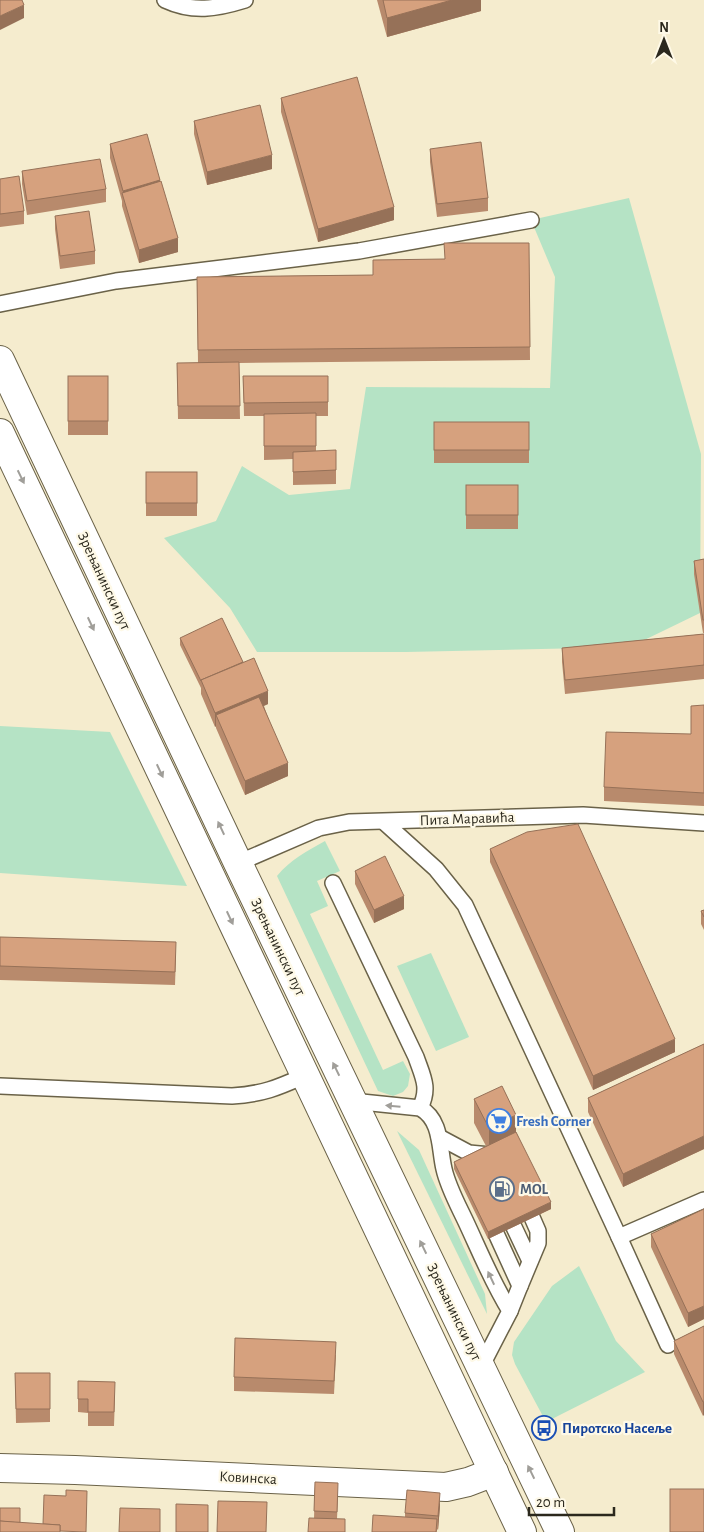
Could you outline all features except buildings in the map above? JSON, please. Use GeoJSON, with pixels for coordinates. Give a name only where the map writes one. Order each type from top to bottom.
{"type":"FeatureCollection","features":[{"type":"Feature","properties":{"kind":"main road","name":"Зрењанински пут"},"geometry":{"type":"LineString","coordinates":[[0,360],[238,863],[560,1532]]}},
{"type":"Feature","properties":{"kind":"main road","name":"Зрењанински пут"},"geometry":{"type":"LineString","coordinates":[[0,433],[522,1532]]}},
{"type":"Feature","properties":{"kind":"main road","name":"Ковинска"},"geometry":{"type":"LineString","coordinates":[[0,1468],[446,1487],[468,1482],[494,1472]]}},
{"type":"Feature","properties":{"kind":"lane"},"geometry":{"type":"LineString","coordinates":[[164,0],[178,6],[205,10],[245,0]]}},
{"type":"Feature","properties":{"kind":"lane"},"geometry":{"type":"LineString","coordinates":[[0,304],[116,281],[359,250],[531,220]]}},
{"type":"Feature","properties":{"kind":"lane","name":"Пита Маравића"},"geometry":{"type":"LineString","coordinates":[[238,863],[319,828],[348,822],[583,815],[704,823]]}},
{"type":"Feature","properties":{"kind":"lane"},"geometry":{"type":"LineString","coordinates":[[384,822],[436,869],[465,906],[668,1345]]}},
{"type":"Feature","properties":{"kind":"lane"},"geometry":{"type":"LineString","coordinates":[[333,883],[416,1057],[426,1086],[425,1098],[420,1108]]}},
{"type":"Feature","properties":{"kind":"lane"},"geometry":{"type":"LineString","coordinates":[[0,1086],[232,1096],[255,1095],[273,1090],[304,1076]]}},
{"type":"Feature","properties":{"kind":"lane"},"geometry":{"type":"LineString","coordinates":[[352,1101],[420,1108],[427,1112],[433,1121],[439,1137],[446,1180],[497,1290],[510,1310]]}},
{"type":"Feature","properties":{"kind":"lane"},"geometry":{"type":"LineString","coordinates":[[439,1137],[469,1153],[502,1157]]}},
{"type":"Feature","properties":{"kind":"lane"},"geometry":{"type":"LineString","coordinates":[[456,1147],[464,1165]]}},
{"type":"Feature","properties":{"kind":"lane"},"geometry":{"type":"LineString","coordinates":[[481,1155],[489,1172]]}},
{"type":"Feature","properties":{"kind":"lane"},"geometry":{"type":"LineString","coordinates":[[481,1367],[510,1310],[538,1243],[538,1230],[519,1187]]}},
{"type":"Feature","properties":{"kind":"lane"},"geometry":{"type":"LineString","coordinates":[[480,1199],[520,1286]]}},
{"type":"Feature","properties":{"kind":"lane"},"geometry":{"type":"LineString","coordinates":[[501,1199],[530,1261]]}},
{"type":"Feature","properties":{"kind":"lane"},"geometry":{"type":"LineString","coordinates":[[619,1237],[704,1200]]}},
{"type":"Feature","properties":{"kind":"green space"},"geometry":{"type":"Polygon","coordinates":[[[629,198],[701,454],[700,613],[630,647],[406,652],[257,652],[230,608],[164,538],[216,521],[242,466],[289,495],[350,489],[366,387],[550,388],[555,277],[531,220],[629,198]]]}},
{"type":"Feature","properties":{"kind":"green space"},"geometry":{"type":"Polygon","coordinates":[[[0,726],[110,732],[187,886],[0,873],[0,726]]]}},
{"type":"Feature","properties":{"kind":"green space"},"geometry":{"type":"Polygon","coordinates":[[[325,841],[340,871],[317,881],[328,906],[310,914],[383,1070],[403,1061],[410,1074],[408,1086],[403,1092],[393,1096],[378,1091],[277,876],[305,852],[325,841]]]}},
{"type":"Feature","properties":{"kind":"green space"},"geometry":{"type":"Polygon","coordinates":[[[431,953],[469,1037],[436,1051],[397,966],[431,953]]]}},
{"type":"Feature","properties":{"kind":"green space"},"geometry":{"type":"Polygon","coordinates":[[[397,1131],[419,1150],[485,1294],[487,1314],[397,1131]]]}},
{"type":"Feature","properties":{"kind":"green space"},"geometry":{"type":"Polygon","coordinates":[[[579,1266],[616,1341],[645,1372],[546,1422],[515,1364],[512,1355],[514,1342],[552,1286],[579,1266]]]}},
{"type":"Feature","properties":{"kind":"place","name":"Fresh Corner"},"geometry":{"type":"Point","coordinates":[499,1121]}},
{"type":"Feature","properties":{"kind":"place","name":"MOL"},"geometry":{"type":"Point","coordinates":[502,1189]}},
{"type":"Feature","properties":{"kind":"place","name":"Пиротско Насеље"},"geometry":{"type":"Point","coordinates":[544,1428]}}]}
